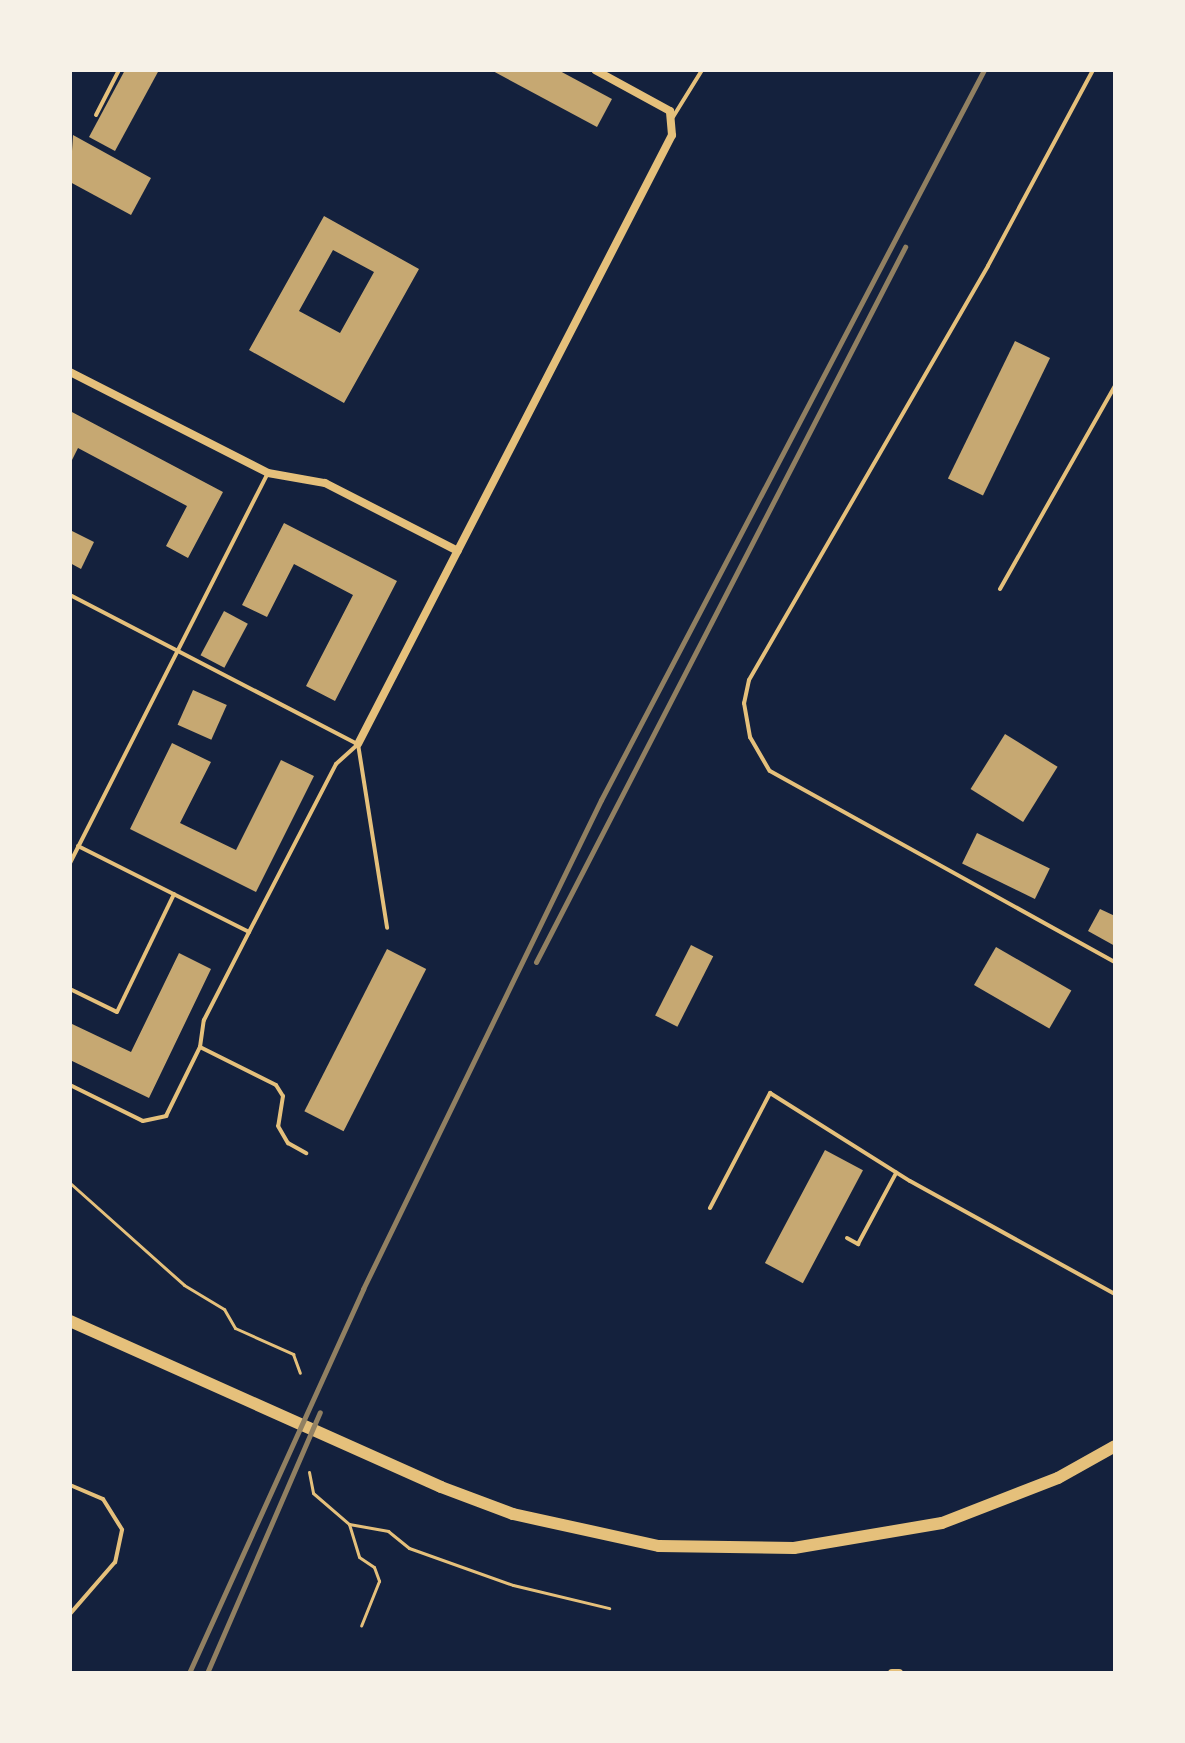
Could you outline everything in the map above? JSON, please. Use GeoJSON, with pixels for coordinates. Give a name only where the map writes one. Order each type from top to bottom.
{"type":"FeatureCollection","features":[{"type":"Feature","properties":{"kind":"main road"},"geometry":{"type":"LineString","coordinates":[[70,1321],[372,1456],[527,1517],[659,1546],[794,1548],[942,1523],[1058,1478],[1115,1446]]}},
{"type":"Feature","properties":{"kind":"street"},"geometry":{"type":"LineString","coordinates":[[358,744],[672,135],[673,117],[663,105],[595,70]]}},
{"type":"Feature","properties":{"kind":"street"},"geometry":{"type":"LineString","coordinates":[[70,372],[268,473],[325,483],[458,551]]}},
{"type":"Feature","properties":{"kind":"street"},"geometry":{"type":"LineString","coordinates":[[892,1673],[899,1673]]}},
{"type":"Feature","properties":{"kind":"lane"},"geometry":{"type":"LineString","coordinates":[[96,115],[119,70]]}},
{"type":"Feature","properties":{"kind":"lane"},"geometry":{"type":"LineString","coordinates":[[673,117],[702,70]]}},
{"type":"Feature","properties":{"kind":"lane"},"geometry":{"type":"LineString","coordinates":[[1093,70],[988,266],[749,680],[744,703],[750,737],[770,771],[1115,962]]}},
{"type":"Feature","properties":{"kind":"lane"},"geometry":{"type":"LineString","coordinates":[[1000,589],[1115,386]]}},
{"type":"Feature","properties":{"kind":"lane"},"geometry":{"type":"LineString","coordinates":[[70,863],[176,648],[268,473]]}},
{"type":"Feature","properties":{"kind":"lane"},"geometry":{"type":"LineString","coordinates":[[70,595],[358,744]]}},
{"type":"Feature","properties":{"kind":"lane"},"geometry":{"type":"LineString","coordinates":[[358,744],[387,928]]}},
{"type":"Feature","properties":{"kind":"lane"},"geometry":{"type":"LineString","coordinates":[[70,1085],[143,1121],[166,1116],[200,1047],[204,1020],[249,932],[336,764],[358,744]]}},
{"type":"Feature","properties":{"kind":"lane"},"geometry":{"type":"LineString","coordinates":[[78,846],[249,932]]}},
{"type":"Feature","properties":{"kind":"lane"},"geometry":{"type":"LineString","coordinates":[[70,989],[117,1012],[174,894]]}},
{"type":"Feature","properties":{"kind":"lane"},"geometry":{"type":"LineString","coordinates":[[200,1047],[276,1085],[283,1096],[278,1126],[288,1143],[306,1153]]}},
{"type":"Feature","properties":{"kind":"lane"},"geometry":{"type":"LineString","coordinates":[[710,1208],[770,1093],[896,1173],[1115,1294]]}},
{"type":"Feature","properties":{"kind":"lane"},"geometry":{"type":"LineString","coordinates":[[847,1238],[858,1244],[896,1173]]}},
{"type":"Feature","properties":{"kind":"lane"},"geometry":{"type":"LineString","coordinates":[[70,1485],[103,1499],[122,1530],[115,1562],[70,1614]]}},
{"type":"Feature","properties":{"kind":"path"},"geometry":{"type":"LineString","coordinates":[[70,1183],[184,1285],[224,1309],[235,1328],[293,1354],[300,1373]]}},
{"type":"Feature","properties":{"kind":"path"},"geometry":{"type":"LineString","coordinates":[[309,1472],[313,1493],[349,1524],[388,1531],[409,1548],[513,1585],[609,1608]]}},
{"type":"Feature","properties":{"kind":"path"},"geometry":{"type":"LineString","coordinates":[[349,1524],[359,1557],[374,1567],[379,1581],[361,1626]]}},
{"type":"Feature","properties":{"kind":"building"},"geometry":{"type":"Polygon","coordinates":[[[125,70],[159,70],[115,151],[89,137],[125,70]]]}},
{"type":"Feature","properties":{"kind":"building"},"geometry":{"type":"Polygon","coordinates":[[[491,70],[558,70],[612,99],[597,127],[491,70]]]}},
{"type":"Feature","properties":{"kind":"building"},"geometry":{"type":"Polygon","coordinates":[[[73,135],[151,178],[131,215],[70,182],[73,135]]]}},
{"type":"Feature","properties":{"kind":"building"},"geometry":{"type":"Polygon","coordinates":[[[324,216],[419,269],[344,403],[249,350],[324,216]],[[333,250],[299,311],[340,333],[374,272],[333,250]]]}},
{"type":"Feature","properties":{"kind":"building"},"geometry":{"type":"Polygon","coordinates":[[[1015,341],[1050,358],[983,496],[948,479],[1015,341]]]}},
{"type":"Feature","properties":{"kind":"building"},"geometry":{"type":"Polygon","coordinates":[[[70,411],[223,492],[188,558],[166,546],[187,506],[78,448],[70,464],[70,411]]]}},
{"type":"Feature","properties":{"kind":"building"},"geometry":{"type":"Polygon","coordinates":[[[284,523],[397,581],[335,701],[306,686],[353,595],[294,564],[267,617],[242,605],[284,523]]]}},
{"type":"Feature","properties":{"kind":"building"},"geometry":{"type":"Polygon","coordinates":[[[70,530],[94,542],[81,569],[70,563],[70,530]]]}},
{"type":"Feature","properties":{"kind":"building"},"geometry":{"type":"Polygon","coordinates":[[[224,611],[248,624],[224,668],[201,655],[224,611]]]}},
{"type":"Feature","properties":{"kind":"building"},"geometry":{"type":"Polygon","coordinates":[[[193,690],[227,705],[211,740],[178,725],[193,690]]]}},
{"type":"Feature","properties":{"kind":"building"},"geometry":{"type":"Polygon","coordinates":[[[1005,734],[1058,767],[1023,822],[971,789],[1005,734]]]}},
{"type":"Feature","properties":{"kind":"building"},"geometry":{"type":"Polygon","coordinates":[[[172,743],[211,762],[180,823],[236,850],[281,760],[314,776],[256,892],[130,829],[172,743]]]}},
{"type":"Feature","properties":{"kind":"building"},"geometry":{"type":"Polygon","coordinates":[[[977,833],[1050,869],[1035,899],[962,864],[977,833]]]}},
{"type":"Feature","properties":{"kind":"building"},"geometry":{"type":"Polygon","coordinates":[[[1100,909],[1115,916],[1115,946],[1088,931],[1100,909]]]}},
{"type":"Feature","properties":{"kind":"building"},"geometry":{"type":"Polygon","coordinates":[[[691,945],[713,956],[677,1027],[655,1015],[691,945]]]}},
{"type":"Feature","properties":{"kind":"building"},"geometry":{"type":"Polygon","coordinates":[[[996,947],[1071,990],[1049,1029],[974,985],[996,947]]]}},
{"type":"Feature","properties":{"kind":"building"},"geometry":{"type":"Polygon","coordinates":[[[387,949],[426,969],[344,1131],[304,1111],[387,949]]]}},
{"type":"Feature","properties":{"kind":"building"},"geometry":{"type":"Polygon","coordinates":[[[179,953],[211,969],[149,1098],[70,1060],[70,1023],[131,1052],[179,953]]]}},
{"type":"Feature","properties":{"kind":"building"},"geometry":{"type":"Polygon","coordinates":[[[825,1150],[863,1170],[803,1283],[765,1263],[825,1150]]]}},
{"type":"Feature","properties":{"kind":"railway"},"geometry":{"type":"LineString","coordinates":[[189,1673],[363,1289],[601,800],[984,70]]}},
{"type":"Feature","properties":{"kind":"railway"},"geometry":{"type":"LineString","coordinates":[[536,962],[905,247]]}},
{"type":"Feature","properties":{"kind":"railway"},"geometry":{"type":"LineString","coordinates":[[207,1673],[320,1412]]}}]}
